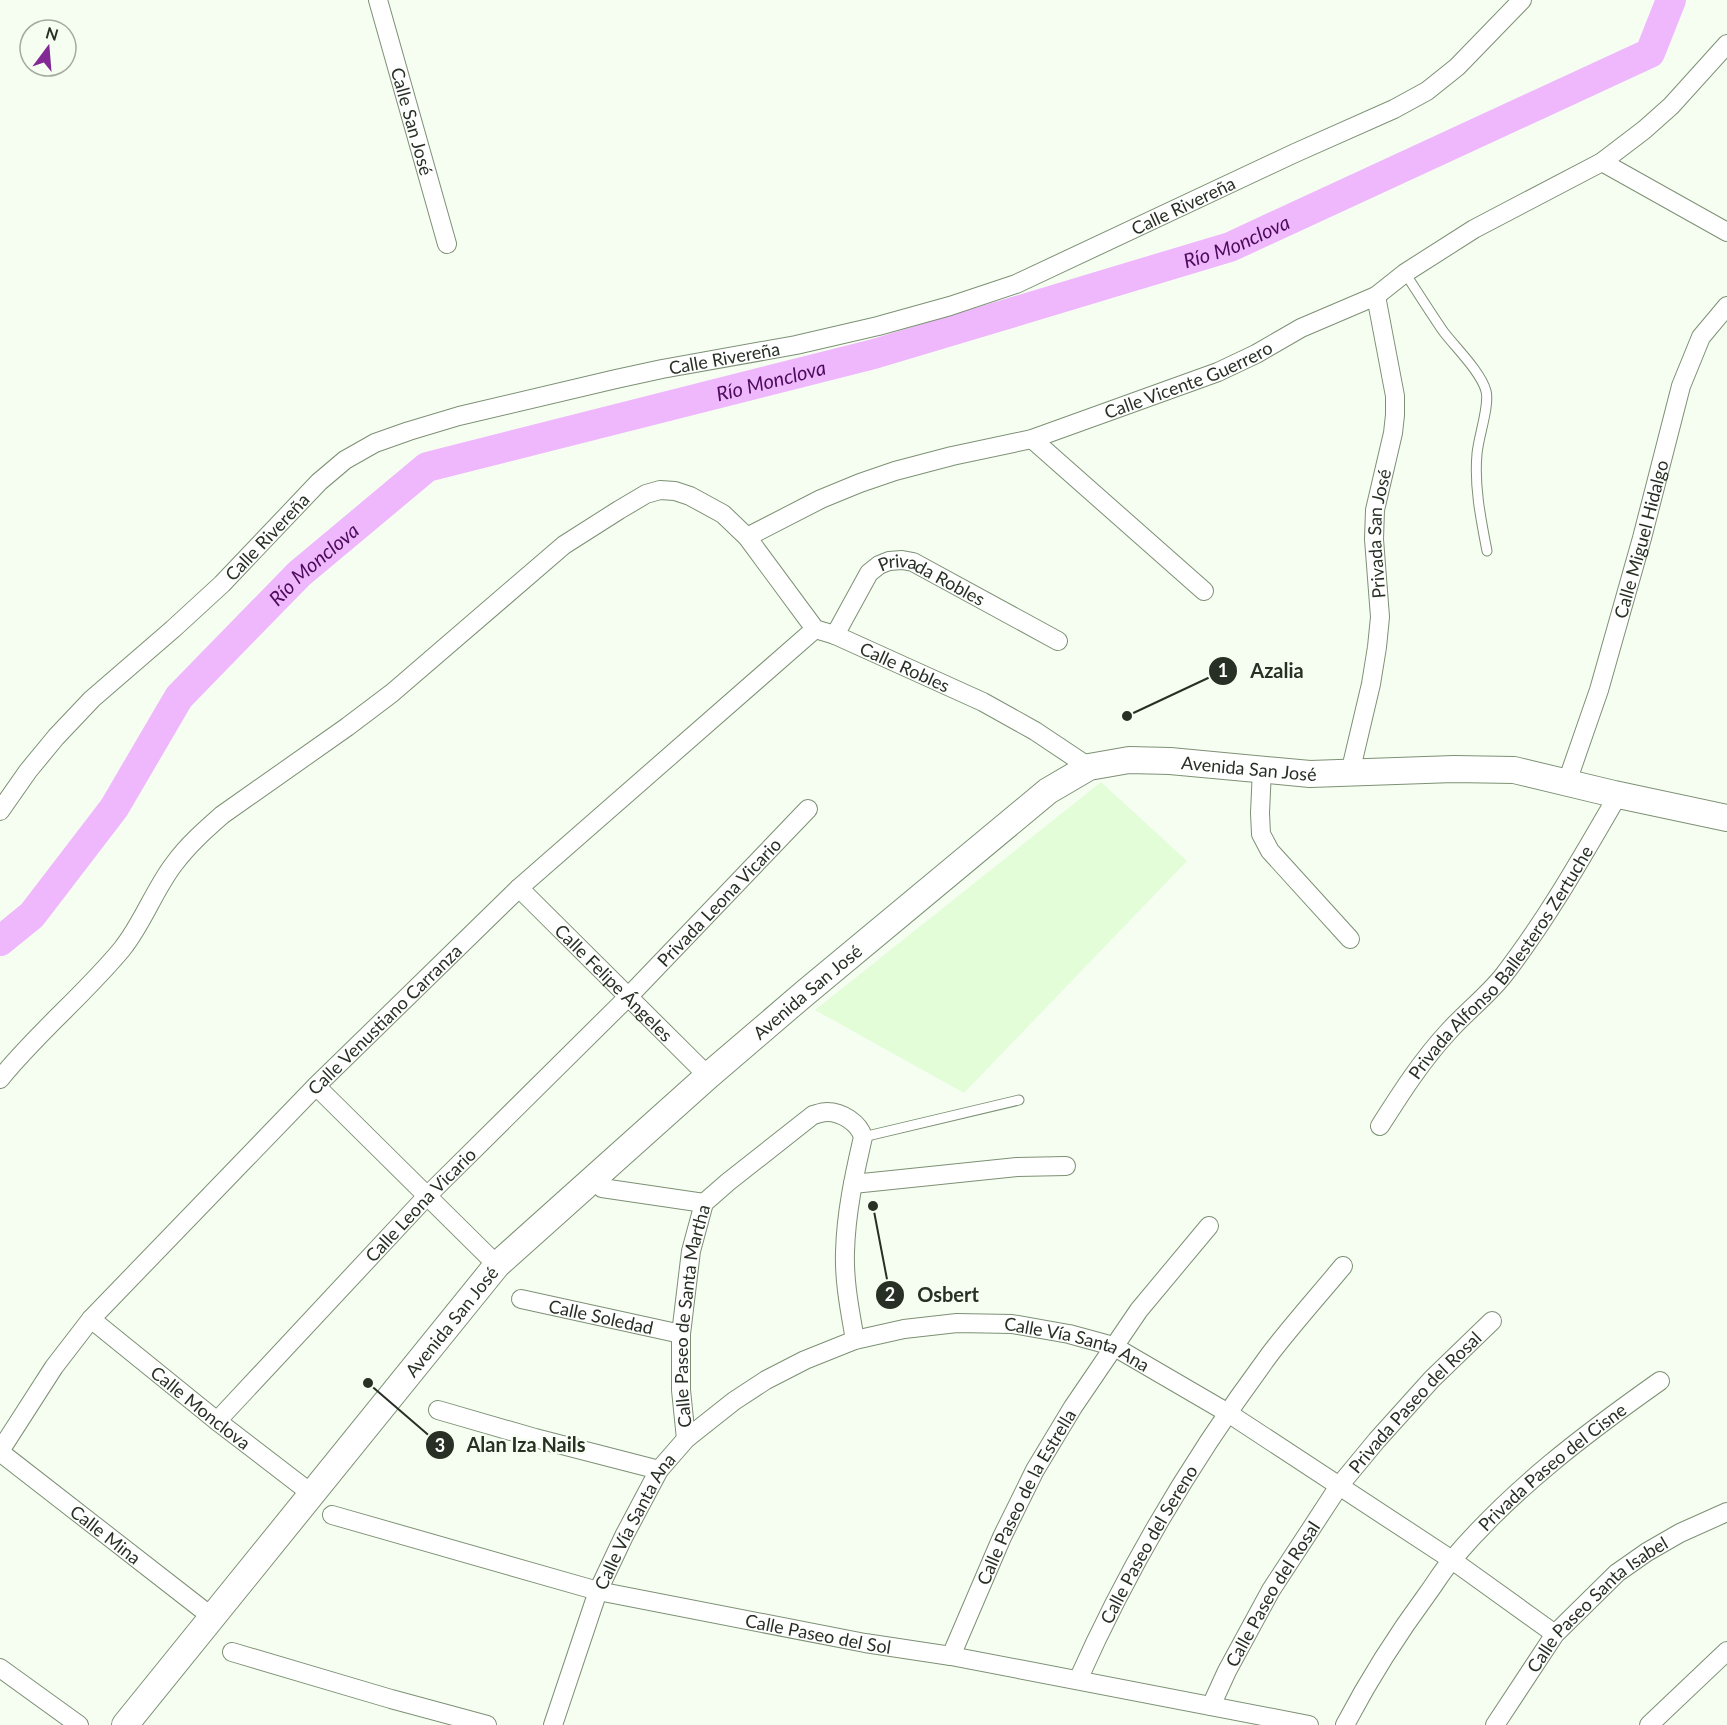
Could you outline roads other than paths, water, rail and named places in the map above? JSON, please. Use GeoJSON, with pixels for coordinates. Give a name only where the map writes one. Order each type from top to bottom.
{"type":"FeatureCollection","features":[{"type":"Feature","properties":{"kind":"street","name":"Calle San José"},"geometry":{"type":"LineString","coordinates":[[378,0],[447,244]]}},
{"type":"Feature","properties":{"kind":"street","name":"Calle Rivereña"},"geometry":{"type":"LineString","coordinates":[[0,811],[28,771],[92,699],[222,584],[319,482],[345,460],[375,443],[459,416],[605,381],[795,345],[869,328],[950,306],[1016,284],[1394,109],[1427,91],[1457,67],[1522,0]]}},
{"type":"Feature","properties":{"kind":"street","name":"Calle Vicente Guerrero"},"geometry":{"type":"LineString","coordinates":[[747,537],[821,499],[860,483],[952,456],[1032,439],[1218,372],[1256,354],[1301,328],[1376,296],[1405,273],[1474,229],[1602,162],[1671,106],[1727,44]]}},
{"type":"Feature","properties":{"kind":"street"},"geometry":{"type":"LineString","coordinates":[[1602,162],[1727,232]]}},
{"type":"Feature","properties":{"kind":"street","name":"Privada San José"},"geometry":{"type":"LineString","coordinates":[[1350,773],[1371,684],[1377,647],[1380,617],[1374,539],[1375,510],[1395,416],[1395,396],[1376,296]]}},
{"type":"Feature","properties":{"kind":"street","name":"Calle Miguel Hidalgo"},"geometry":{"type":"LineString","coordinates":[[1567,782],[1599,690],[1682,386],[1701,337],[1727,306]]}},
{"type":"Feature","properties":{"kind":"street"},"geometry":{"type":"LineString","coordinates":[[1032,439],[1204,591]]}},
{"type":"Feature","properties":{"kind":"street"},"geometry":{"type":"LineString","coordinates":[[0,1079],[16,1059],[106,968],[139,923],[173,865],[204,830],[392,693],[564,545],[646,494],[660,490],[675,491],[707,504],[723,514],[747,537],[815,629]]}},
{"type":"Feature","properties":{"kind":"street","name":"Privada Robles"},"geometry":{"type":"LineString","coordinates":[[836,635],[869,573],[889,561],[902,560],[913,562],[1058,641]]}},
{"type":"Feature","properties":{"kind":"street","name":"Calle Robles"},"geometry":{"type":"LineString","coordinates":[[815,629],[836,635],[983,702],[1035,731],[1089,767]]}},
{"type":"Feature","properties":{"kind":"street","name":"Calle Venustiano Carranza"},"geometry":{"type":"LineString","coordinates":[[0,1451],[54,1368],[91,1319],[316,1086],[519,888],[815,629]]}},
{"type":"Feature","properties":{"kind":"street","name":"Avenida San José"},"geometry":{"type":"LineString","coordinates":[[125,1725],[497,1265],[708,1076],[805,993],[1048,791],[1089,767],[1129,760],[1170,761],[1310,774],[1454,769],[1514,770],[1727,818]]}},
{"type":"Feature","properties":{"kind":"street"},"geometry":{"type":"LineString","coordinates":[[1262,769],[1261,834],[1270,851],[1350,939]]}},
{"type":"Feature","properties":{"kind":"street","name":"Privada Alfonso Ballesteros Zertuche"},"geometry":{"type":"LineString","coordinates":[[1380,1126],[1416,1070],[1449,1030],[1502,978],[1564,888],[1618,795]]}},
{"type":"Feature","properties":{"kind":"street","name":"Privada Leona Vicario"},"geometry":{"type":"LineString","coordinates":[[629,996],[808,810]]}},
{"type":"Feature","properties":{"kind":"street","name":"Calle Felipe Ángeles"},"geometry":{"type":"LineString","coordinates":[[519,888],[708,1076]]}},
{"type":"Feature","properties":{"kind":"street","name":"Calle Leona Vicario"},"geometry":{"type":"LineString","coordinates":[[217,1420],[427,1196],[629,996]]}},
{"type":"Feature","properties":{"kind":"street"},"geometry":{"type":"LineString","coordinates":[[316,1086],[497,1265]]}},
{"type":"Feature","properties":{"kind":"street","name":"Calle Paseo de Santa Martha"},"geometry":{"type":"LineString","coordinates":[[686,1439],[681,1389],[681,1334],[691,1251],[704,1203],[813,1115],[828,1112],[837,1114],[855,1124],[863,1137]]}},
{"type":"Feature","properties":{"kind":"street"},"geometry":{"type":"LineString","coordinates":[[855,1340],[847,1295],[844,1255],[847,1211],[863,1137]]}},
{"type":"Feature","properties":{"kind":"street"},"geometry":{"type":"LineString","coordinates":[[853,1184],[1017,1167],[1066,1166]]}},
{"type":"Feature","properties":{"kind":"street"},"geometry":{"type":"LineString","coordinates":[[602,1188],[704,1203]]}},
{"type":"Feature","properties":{"kind":"street","name":"Calle Paseo de la Estrella"},"geometry":{"type":"LineString","coordinates":[[951,1656],[1002,1537],[1035,1470],[1113,1346],[1139,1310],[1209,1226]]}},
{"type":"Feature","properties":{"kind":"street","name":"Calle Paseo del Sereno"},"geometry":{"type":"LineString","coordinates":[[1078,1680],[1097,1637],[1158,1524],[1228,1413],[1272,1352],[1343,1266]]}},
{"type":"Feature","properties":{"kind":"street","name":"Calle Soledad"},"geometry":{"type":"LineString","coordinates":[[521,1299],[681,1334]]}},
{"type":"Feature","properties":{"kind":"street","name":"Calle Monclova"},"geometry":{"type":"LineString","coordinates":[[91,1319],[312,1494]]}},
{"type":"Feature","properties":{"kind":"street","name":"Privada Paseo del Rosal"},"geometry":{"type":"LineString","coordinates":[[1339,1486],[1432,1379],[1492,1321]]}},
{"type":"Feature","properties":{"kind":"street","name":"Calle Vía Santa Ana"},"geometry":{"type":"LineString","coordinates":[[553,1725],[598,1591],[659,1470],[686,1439],[734,1401],[766,1380],[805,1360],[855,1340],[904,1329],[957,1323],[1012,1324],[1069,1334],[1113,1346],[1228,1413],[1452,1560],[1555,1634]]}},
{"type":"Feature","properties":{"kind":"street","name":"Privada Paseo del Cisne"},"geometry":{"type":"LineString","coordinates":[[1345,1725],[1406,1622],[1452,1560],[1486,1523],[1536,1475],[1591,1431],[1660,1382]]}},
{"type":"Feature","properties":{"kind":"street"},"geometry":{"type":"LineString","coordinates":[[438,1410],[659,1470]]}},
{"type":"Feature","properties":{"kind":"street","name":"Calle Mina"},"geometry":{"type":"LineString","coordinates":[[0,1451],[212,1617]]}},
{"type":"Feature","properties":{"kind":"street","name":"Calle Paseo del Rosal"},"geometry":{"type":"LineString","coordinates":[[1211,1706],[1227,1671],[1271,1590],[1339,1486]]}},
{"type":"Feature","properties":{"kind":"street","name":"Calle Paseo Santa Isabel"},"geometry":{"type":"LineString","coordinates":[[1496,1725],[1555,1634],[1617,1573],[1680,1533],[1727,1512]]}},
{"type":"Feature","properties":{"kind":"street","name":"Calle Paseo del Sol"},"geometry":{"type":"LineString","coordinates":[[332,1515],[598,1591],[1309,1725]]}},
{"type":"Feature","properties":{"kind":"street"},"geometry":{"type":"LineString","coordinates":[[1649,1725],[1727,1651]]}},
{"type":"Feature","properties":{"kind":"street"},"geometry":{"type":"LineString","coordinates":[[232,1652],[487,1725]]}},
{"type":"Feature","properties":{"kind":"street"},"geometry":{"type":"LineString","coordinates":[[0,1668],[79,1725]]}},
{"type":"Feature","properties":{"kind":"lane"},"geometry":{"type":"LineString","coordinates":[[1405,273],[1443,330],[1478,375],[1486,390],[1487,403],[1477,455],[1476,474],[1487,551]]}},
{"type":"Feature","properties":{"kind":"lane"},"geometry":{"type":"LineString","coordinates":[[863,1137],[1019,1100]]}},
{"type":"Feature","properties":{"kind":"waterway","name":"Río Monclova"},"geometry":{"type":"LineString","coordinates":[[0,941],[32,915],[114,808],[179,697],[299,574],[427,467],[874,354],[1230,247],[1650,53],[1671,0]]}},
{"type":"Feature","properties":{"kind":"place","name":"Azalia"},"geometry":{"type":"Point","coordinates":[1127,716]}},
{"type":"Feature","properties":{"kind":"place","name":"Osbert"},"geometry":{"type":"Point","coordinates":[873,1206]}},
{"type":"Feature","properties":{"kind":"place","name":"Alan Iza Nails"},"geometry":{"type":"Point","coordinates":[368,1383]}}]}
